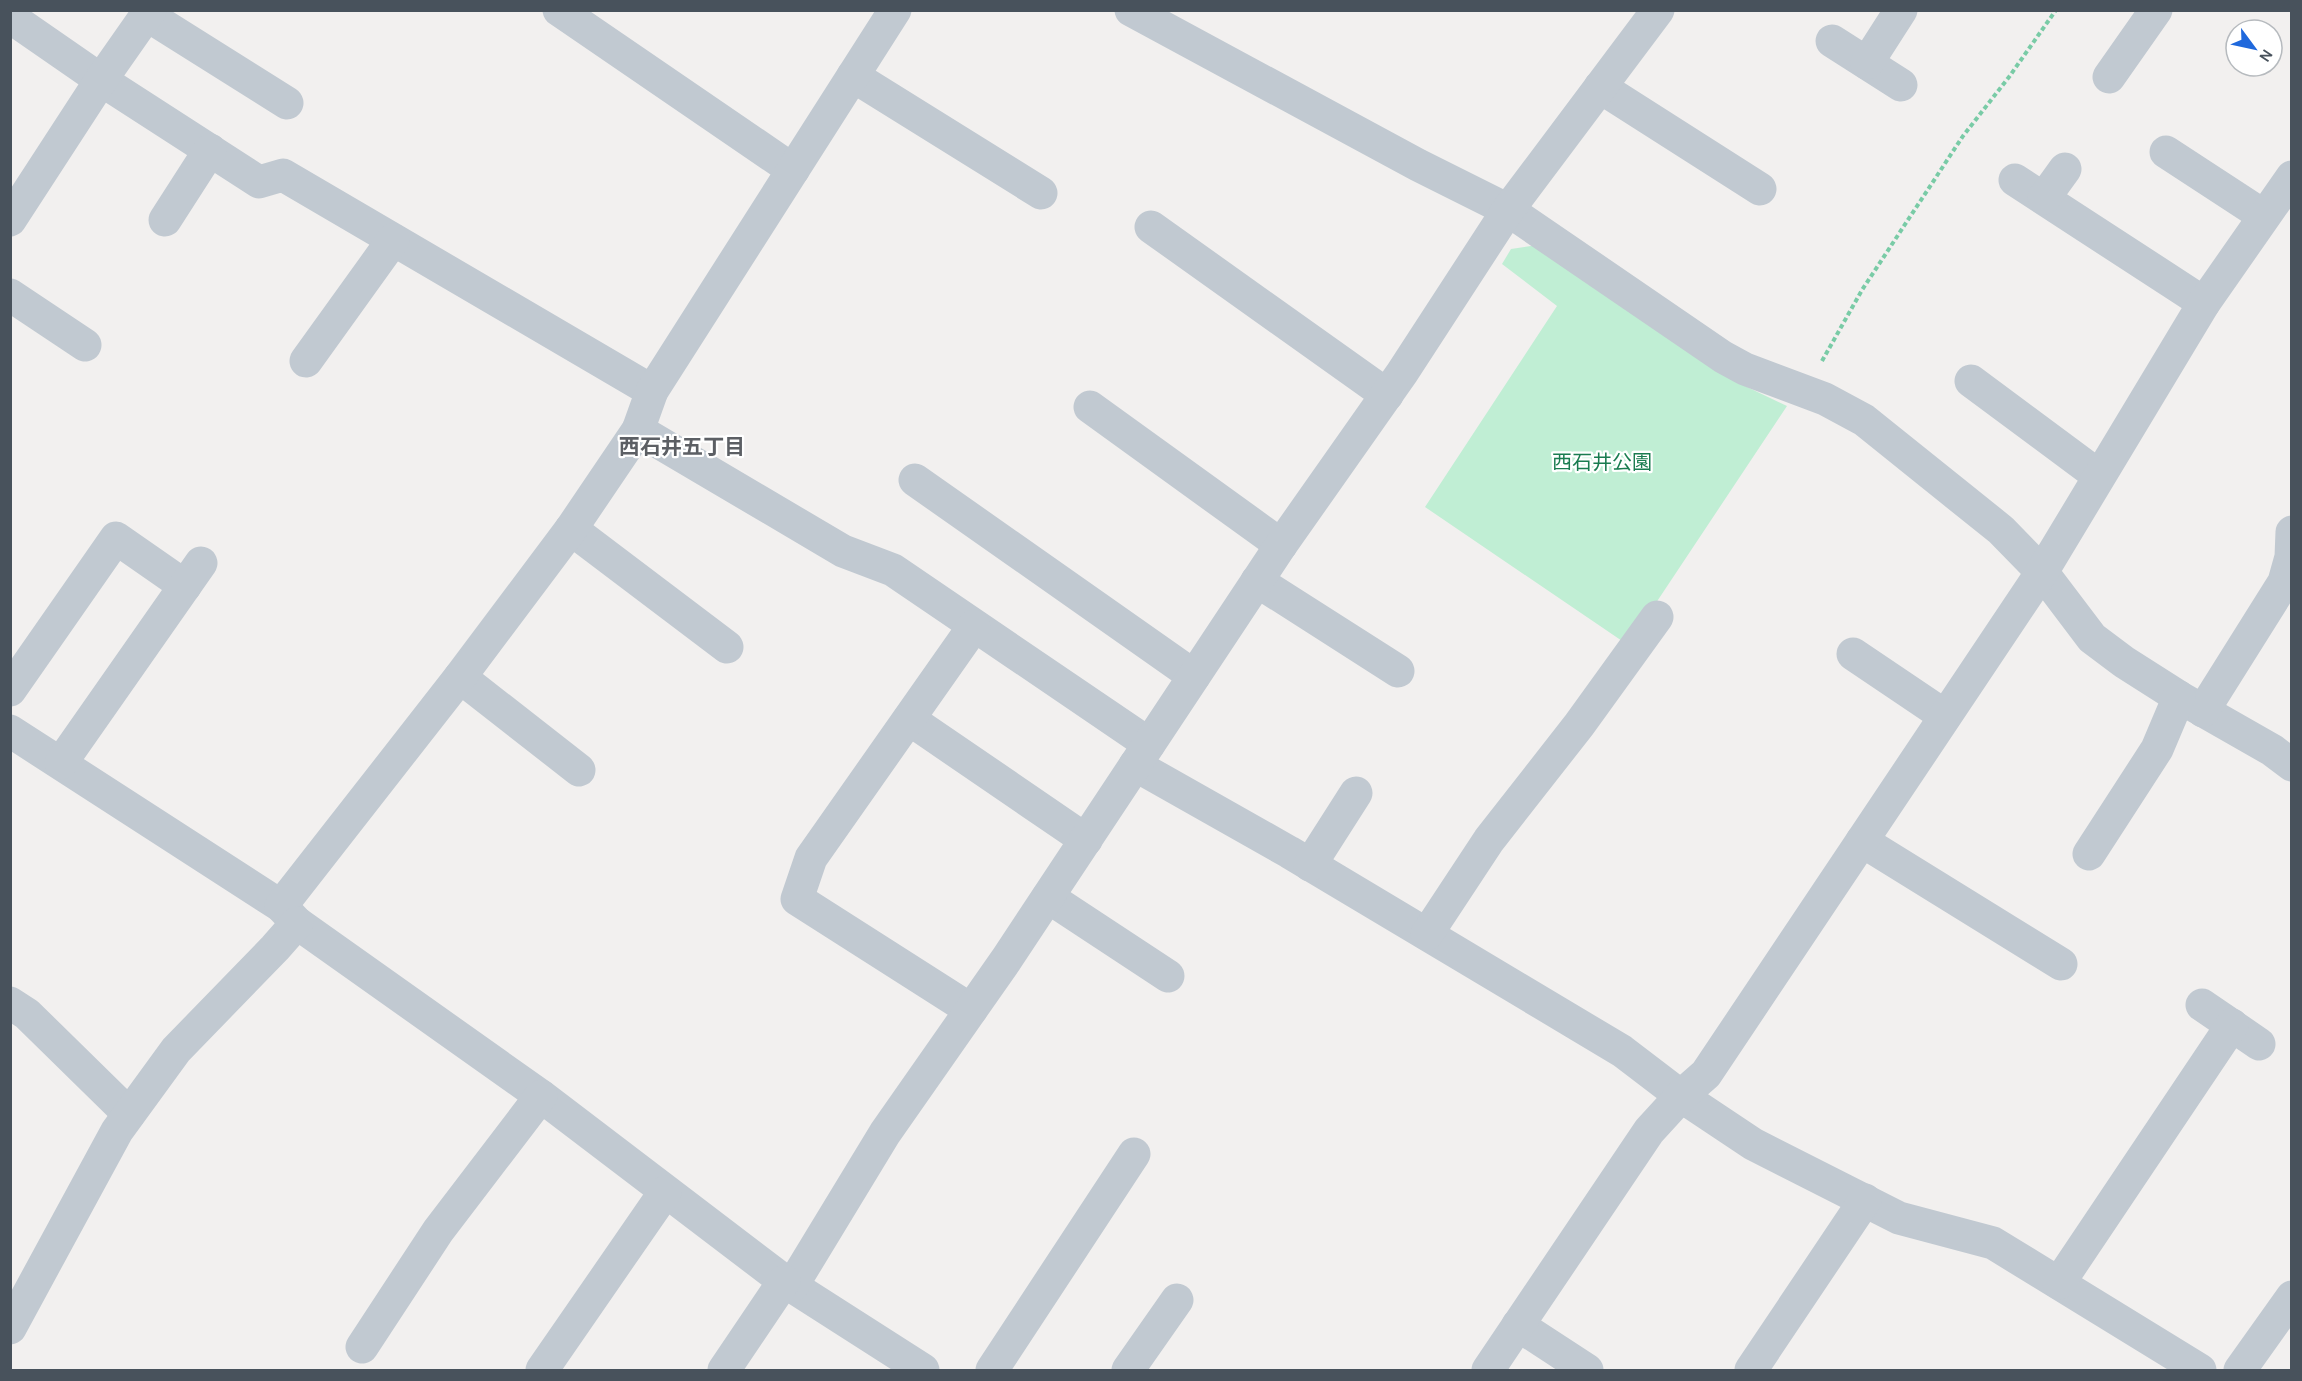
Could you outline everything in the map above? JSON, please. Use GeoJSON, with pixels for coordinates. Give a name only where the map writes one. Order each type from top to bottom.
{"type":"FeatureCollection","features":[{"type":"Feature","properties":{"kind":"street"},"geometry":{"type":"LineString","coordinates":[[559,10],[793,170]]}},
{"type":"Feature","properties":{"kind":"street"},"geometry":{"type":"LineString","coordinates":[[10,1328],[117,1131],[176,1050],[275,948],[289,914],[460,677],[571,529],[638,430],[652,391],[895,10]]}},
{"type":"Feature","properties":{"kind":"street"},"geometry":{"type":"LineString","coordinates":[[1131,10],[1418,165],[1508,210],[1722,357],[1745,369],[1804,390],[1864,420],[2001,530],[2042,572],[2092,638],[2124,662],[2191,704],[2272,750],[2292,765]]}},
{"type":"Feature","properties":{"kind":"street"},"geometry":{"type":"LineString","coordinates":[[724,1371],[788,1284],[885,1133],[1048,897],[1281,545],[1387,394],[1508,210],[1658,10]]}},
{"type":"Feature","properties":{"kind":"street"},"geometry":{"type":"LineString","coordinates":[[1867,63],[1901,10]]}},
{"type":"Feature","properties":{"kind":"street"},"geometry":{"type":"LineString","coordinates":[[2109,77],[2156,10]]}},
{"type":"Feature","properties":{"kind":"street"},"geometry":{"type":"LineString","coordinates":[[10,220],[101,80],[149,13],[287,104]]}},
{"type":"Feature","properties":{"kind":"street"},"geometry":{"type":"LineString","coordinates":[[10,17],[101,80],[259,182],[283,175],[652,391]]}},
{"type":"Feature","properties":{"kind":"street"},"geometry":{"type":"LineString","coordinates":[[1832,41],[1901,85]]}},
{"type":"Feature","properties":{"kind":"street"},"geometry":{"type":"LineString","coordinates":[[853,76],[1041,193]]}},
{"type":"Feature","properties":{"kind":"street"},"geometry":{"type":"LineString","coordinates":[[1600,87],[1760,189]]}},
{"type":"Feature","properties":{"kind":"street"},"geometry":{"type":"LineString","coordinates":[[165,220],[210,150]]}},
{"type":"Feature","properties":{"kind":"street"},"geometry":{"type":"LineString","coordinates":[[2166,152],[2264,216]]}},
{"type":"Feature","properties":{"kind":"street"},"geometry":{"type":"LineString","coordinates":[[2044,198],[2065,170]]}},
{"type":"Feature","properties":{"kind":"street"},"geometry":{"type":"LineString","coordinates":[[1488,1371],[1649,1131],[1681,1096],[1706,1074],[2042,572],[2204,303],[2292,177]]}},
{"type":"Feature","properties":{"kind":"street"},"geometry":{"type":"LineString","coordinates":[[2015,180],[2204,303]]}},
{"type":"Feature","properties":{"kind":"street"},"geometry":{"type":"LineString","coordinates":[[1150,227],[1387,394]]}},
{"type":"Feature","properties":{"kind":"street"},"geometry":{"type":"LineString","coordinates":[[306,360],[393,240]]}},
{"type":"Feature","properties":{"kind":"street"},"geometry":{"type":"LineString","coordinates":[[10,296],[86,345]]}},
{"type":"Feature","properties":{"kind":"street"},"geometry":{"type":"LineString","coordinates":[[1971,381],[2099,477]]}},
{"type":"Feature","properties":{"kind":"street"},"geometry":{"type":"LineString","coordinates":[[1090,407],[1281,545]]}},
{"type":"Feature","properties":{"kind":"street"},"geometry":{"type":"LineString","coordinates":[[638,430],[843,550],[893,570],[974,626],[1142,755],[1310,865],[1622,1051],[1681,1096],[1753,1144],[1899,1218],[1993,1243],[2200,1371]]}},
{"type":"Feature","properties":{"kind":"street"},"geometry":{"type":"LineString","coordinates":[[915,480],[1194,676]]}},
{"type":"Feature","properties":{"kind":"street"},"geometry":{"type":"LineString","coordinates":[[571,529],[727,647]]}},
{"type":"Feature","properties":{"kind":"street"},"geometry":{"type":"LineString","coordinates":[[2089,854],[2157,749],[2288,584],[2292,532]]}},
{"type":"Feature","properties":{"kind":"street"},"geometry":{"type":"LineString","coordinates":[[10,690],[116,538],[193,575],[61,763]]}},
{"type":"Feature","properties":{"kind":"street"},"geometry":{"type":"LineString","coordinates":[[1257,581],[1398,671]]}},
{"type":"Feature","properties":{"kind":"street"},"geometry":{"type":"LineString","coordinates":[[1427,934],[1489,840],[1579,725],[1657,617]]}},
{"type":"Feature","properties":{"kind":"street"},"geometry":{"type":"LineString","coordinates":[[971,1010],[797,899],[811,858],[974,626]]}},
{"type":"Feature","properties":{"kind":"street"},"geometry":{"type":"LineString","coordinates":[[1853,654],[1945,716]]}},
{"type":"Feature","properties":{"kind":"street"},"geometry":{"type":"LineString","coordinates":[[460,677],[579,770]]}},
{"type":"Feature","properties":{"kind":"street"},"geometry":{"type":"LineString","coordinates":[[909,719],[1086,840]]}},
{"type":"Feature","properties":{"kind":"street"},"geometry":{"type":"LineString","coordinates":[[10,731],[289,914],[541,1096],[788,1284],[923,1371]]}},
{"type":"Feature","properties":{"kind":"street"},"geometry":{"type":"LineString","coordinates":[[1310,865],[1356,793]]}},
{"type":"Feature","properties":{"kind":"street"},"geometry":{"type":"LineString","coordinates":[[1862,841],[2061,964]]}},
{"type":"Feature","properties":{"kind":"street"},"geometry":{"type":"LineString","coordinates":[[1048,897],[1168,976]]}},
{"type":"Feature","properties":{"kind":"street"},"geometry":{"type":"LineString","coordinates":[[10,1003],[27,1014],[129,1114]]}},
{"type":"Feature","properties":{"kind":"street"},"geometry":{"type":"LineString","coordinates":[[2202,1005],[2259,1044]]}},
{"type":"Feature","properties":{"kind":"street"},"geometry":{"type":"LineString","coordinates":[[2059,1283],[2232,1025]]}},
{"type":"Feature","properties":{"kind":"street"},"geometry":{"type":"LineString","coordinates":[[362,1347],[438,1231],[541,1096]]}},
{"type":"Feature","properties":{"kind":"street"},"geometry":{"type":"LineString","coordinates":[[992,1371],[1134,1154]]}},
{"type":"Feature","properties":{"kind":"street"},"geometry":{"type":"LineString","coordinates":[[542,1371],[664,1191]]}},
{"type":"Feature","properties":{"kind":"street"},"geometry":{"type":"LineString","coordinates":[[1751,1371],[1865,1200]]}},
{"type":"Feature","properties":{"kind":"street"},"geometry":{"type":"LineString","coordinates":[[2240,1371],[2292,1297]]}},
{"type":"Feature","properties":{"kind":"street"},"geometry":{"type":"LineString","coordinates":[[1128,1371],[1177,1300]]}},
{"type":"Feature","properties":{"kind":"street"},"geometry":{"type":"LineString","coordinates":[[1518,1325],[1587,1371]]}},
{"type":"Feature","properties":{"kind":"path"},"geometry":{"type":"LineString","coordinates":[[1804,390],[1841,331],[1862,290],[1963,136],[2009,77],[2056,10]]}},
{"type":"Feature","properties":{"kind":"green space","name":"西石井公園"},"geometry":{"type":"Polygon","coordinates":[[[1538,245],[1745,386],[1787,406],[1628,645],[1425,507],[1557,306],[1502,264],[1511,249],[1538,245]]]}},
{"type":"Feature","properties":{"kind":"district","name":"西石井五丁目"},"geometry":{"type":"Point","coordinates":[682,447]}}]}
